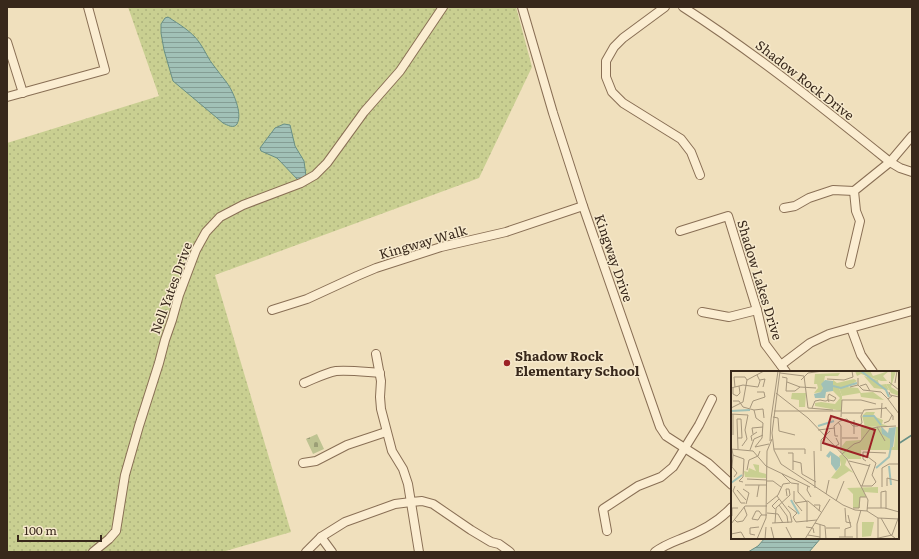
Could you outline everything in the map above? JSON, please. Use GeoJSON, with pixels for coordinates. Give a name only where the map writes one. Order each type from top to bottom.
{"type":"FeatureCollection","features":[{"type":"Feature","properties":{"kind":"street"},"geometry":{"type":"LineString","coordinates":[[7,97],[105,70],[88,7]]}},
{"type":"Feature","properties":{"kind":"street","name":"Nell Yates Drive"},"geometry":{"type":"LineString","coordinates":[[93,552],[109,540],[116,531],[125,475],[139,426],[179,295],[196,250],[206,232],[220,217],[243,205],[301,183],[315,175],[327,163],[364,112],[400,70],[443,7]]}},
{"type":"Feature","properties":{"kind":"street","name":"Kingway Drive"},"geometry":{"type":"LineString","coordinates":[[522,7],[553,113],[583,206],[660,427],[666,436],[713,467],[731,484]]}},
{"type":"Feature","properties":{"kind":"street"},"geometry":{"type":"LineString","coordinates":[[665,7],[623,38],[614,47],[606,61],[606,77],[612,92],[617,98],[681,139],[691,152],[700,175]]}},
{"type":"Feature","properties":{"kind":"street","name":"Shadow Rock Drive"},"geometry":{"type":"LineString","coordinates":[[683,7],[723,33],[790,82],[890,162],[900,168],[912,172]]}},
{"type":"Feature","properties":{"kind":"street"},"geometry":{"type":"LineString","coordinates":[[7,42],[23,93]]}},
{"type":"Feature","properties":{"kind":"street"},"geometry":{"type":"LineString","coordinates":[[784,208],[795,206],[809,198],[833,190],[854,191],[890,162],[912,136]]}},
{"type":"Feature","properties":{"kind":"street"},"geometry":{"type":"LineString","coordinates":[[850,264],[860,221],[856,211],[854,191]]}},
{"type":"Feature","properties":{"kind":"street","name":"Kingway Walk"},"geometry":{"type":"LineString","coordinates":[[272,310],[307,299],[376,268],[451,245],[506,232],[583,206]]}},
{"type":"Feature","properties":{"kind":"street","name":"Shadow Lakes Drive"},"geometry":{"type":"LineString","coordinates":[[680,231],[728,216],[757,310],[765,344],[784,369]]}},
{"type":"Feature","properties":{"kind":"street"},"geometry":{"type":"LineString","coordinates":[[702,312],[729,317],[757,310]]}},
{"type":"Feature","properties":{"kind":"street"},"geometry":{"type":"LineString","coordinates":[[784,369],[810,343],[829,334],[912,311]]}},
{"type":"Feature","properties":{"kind":"street"},"geometry":{"type":"LineString","coordinates":[[851,328],[861,355],[872,371]]}},
{"type":"Feature","properties":{"kind":"street"},"geometry":{"type":"LineString","coordinates":[[376,354],[380,373],[380,397],[386,432],[392,451],[403,469],[408,484],[419,552]]}},
{"type":"Feature","properties":{"kind":"street"},"geometry":{"type":"LineString","coordinates":[[304,383],[322,375],[335,372],[354,371],[380,373]]}},
{"type":"Feature","properties":{"kind":"street"},"geometry":{"type":"LineString","coordinates":[[607,531],[603,509],[638,486],[665,474],[673,467],[712,399]]}},
{"type":"Feature","properties":{"kind":"street"},"geometry":{"type":"LineString","coordinates":[[303,463],[316,461],[347,445],[386,432]]}},
{"type":"Feature","properties":{"kind":"street"},"geometry":{"type":"LineString","coordinates":[[306,552],[321,537],[345,522],[395,504],[422,501],[434,504],[471,530],[491,542],[499,544],[510,552]]}},
{"type":"Feature","properties":{"kind":"street"},"geometry":{"type":"LineString","coordinates":[[655,552],[668,544],[712,524],[731,508]]}},
{"type":"Feature","properties":{"kind":"street"},"geometry":{"type":"LineString","coordinates":[[321,537],[332,552]]}},
{"type":"Feature","properties":{"kind":"green space"},"geometry":{"type":"Polygon","coordinates":[[[128,7],[516,7],[532,67],[479,178],[215,275],[291,532],[222,552],[7,552],[7,143],[159,96],[128,7]]]}},
{"type":"Feature","properties":{"kind":"green space"},"geometry":{"type":"Polygon","coordinates":[[[317,434],[324,449],[313,454],[306,439],[317,434]]]}},
{"type":"Feature","properties":{"kind":"water"},"geometry":{"type":"Polygon","coordinates":[[[168,17],[185,28],[196,38],[229,87],[234,97],[239,114],[239,120],[236,125],[230,126],[223,123],[173,81],[164,50],[161,33],[161,24],[165,18],[168,17]]]}},
{"type":"Feature","properties":{"kind":"water"},"geometry":{"type":"Polygon","coordinates":[[[284,124],[290,125],[295,146],[304,161],[306,176],[299,181],[277,158],[261,151],[260,148],[275,128],[284,124]]]}},
{"type":"Feature","properties":{"kind":"water"},"geometry":{"type":"Polygon","coordinates":[[[764,539],[820,539],[809,552],[748,552],[758,546],[764,539]]]}},
{"type":"Feature","properties":{"kind":"waterway"},"geometry":{"type":"LineString","coordinates":[[899,443],[912,435]]}},
{"type":"Feature","properties":{"kind":"place","name":"Shadow Rock Elementary School"},"geometry":{"type":"Point","coordinates":[507,363]}}]}
